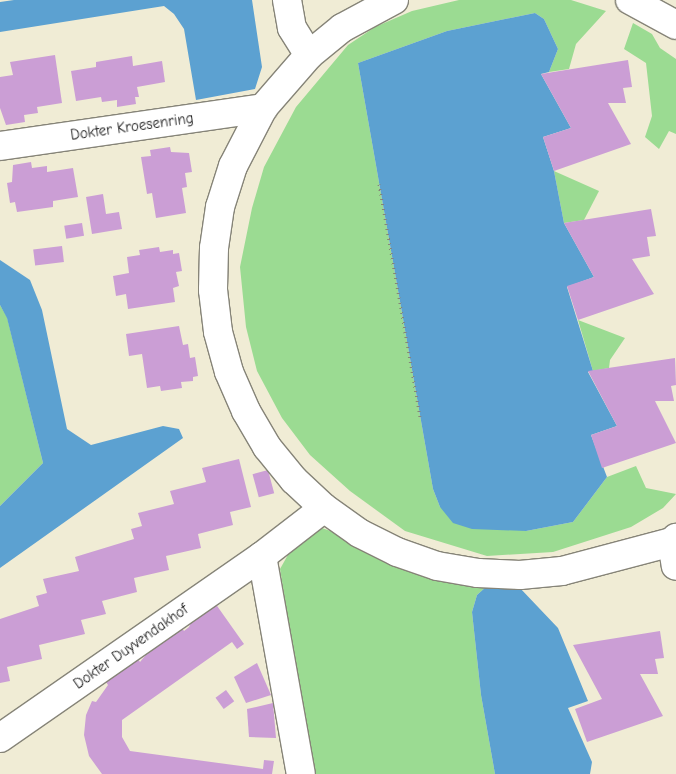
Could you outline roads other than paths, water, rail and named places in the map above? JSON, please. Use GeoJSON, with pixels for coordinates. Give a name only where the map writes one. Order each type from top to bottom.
{"type":"FeatureCollection","features":[{"type":"Feature","properties":{"kind":"street"},"geometry":{"type":"LineString","coordinates":[[287,0],[292,28],[309,55]]}},
{"type":"Feature","properties":{"kind":"street"},"geometry":{"type":"LineString","coordinates":[[394,0],[342,28],[309,55],[263,108],[233,166],[220,207],[213,282],[218,332],[232,380],[267,447],[294,480],[324,508],[359,532],[397,552],[436,566],[478,573],[520,575],[562,571],[675,549]]}},
{"type":"Feature","properties":{"kind":"street"},"geometry":{"type":"LineString","coordinates":[[630,0],[676,25]]}},
{"type":"Feature","properties":{"kind":"street","name":"Dokter Kroesenring"},"geometry":{"type":"LineString","coordinates":[[0,146],[263,108]]}},
{"type":"Feature","properties":{"kind":"street","name":"Dokter Duyvendakhof"},"geometry":{"type":"LineString","coordinates":[[0,738],[262,556],[324,508]]}},
{"type":"Feature","properties":{"kind":"street"},"geometry":{"type":"LineString","coordinates":[[262,556],[301,774]]}},
{"type":"Feature","properties":{"kind":"water"},"geometry":{"type":"Polygon","coordinates":[[[14,0],[252,0],[262,67],[255,89],[196,100],[184,29],[174,14],[164,6],[0,32],[0,2],[14,0]]]}},
{"type":"Feature","properties":{"kind":"water"},"geometry":{"type":"Polygon","coordinates":[[[535,13],[544,19],[558,49],[549,72],[541,74],[571,128],[543,137],[554,171],[564,223],[594,277],[567,287],[593,371],[588,372],[617,426],[591,435],[607,477],[573,522],[526,531],[472,529],[453,523],[440,507],[433,489],[358,63],[447,31],[535,13]]]}},
{"type":"Feature","properties":{"kind":"water"},"geometry":{"type":"Polygon","coordinates":[[[0,260],[30,280],[42,310],[67,429],[91,445],[163,426],[179,429],[183,438],[0,568],[0,506],[43,463],[7,318],[0,305],[0,260]]]}},
{"type":"Feature","properties":{"kind":"water"},"geometry":{"type":"Polygon","coordinates":[[[487,586],[519,587],[558,628],[588,701],[568,708],[592,762],[590,774],[495,774],[481,695],[472,612],[477,595],[487,586]]]}}]}
